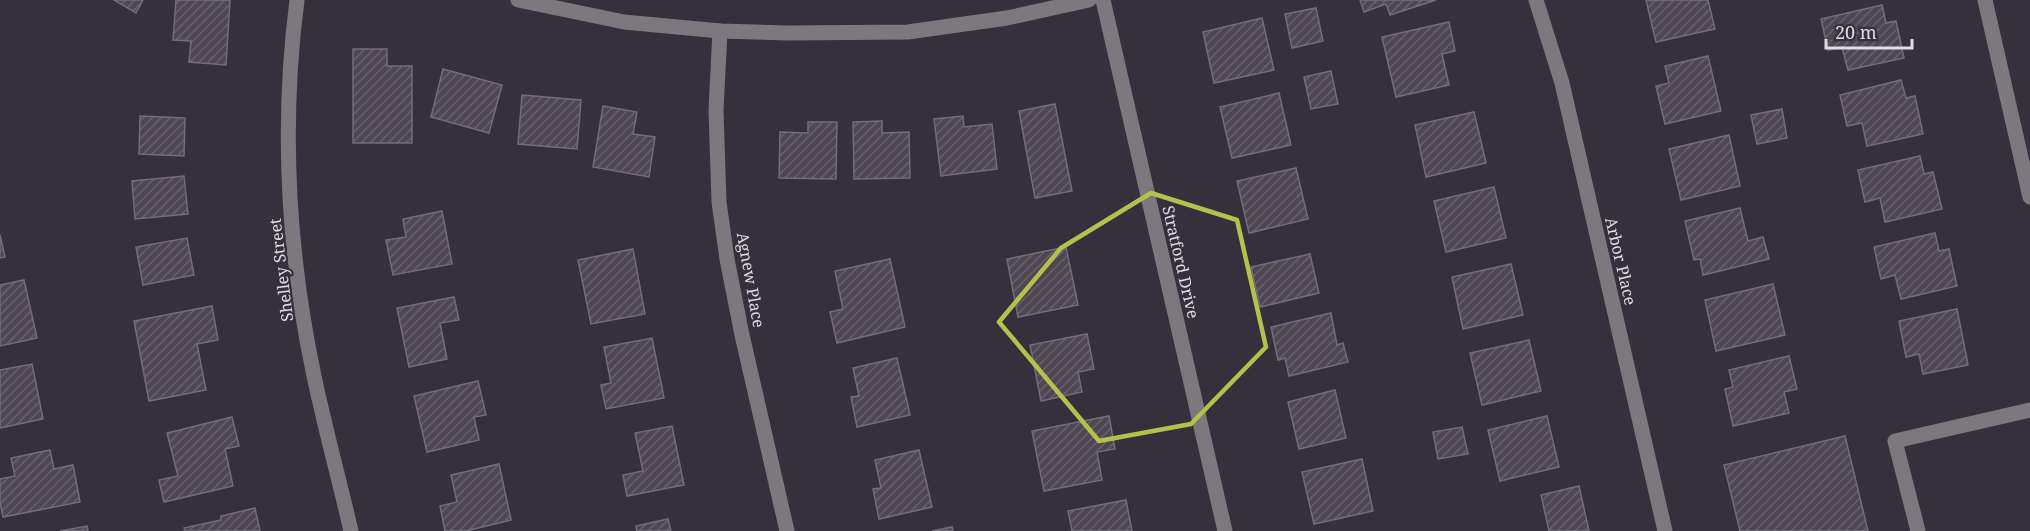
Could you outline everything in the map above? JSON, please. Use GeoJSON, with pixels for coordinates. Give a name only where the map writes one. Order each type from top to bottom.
{"type":"FeatureCollection","features":[{"type":"Feature","properties":{"kind":"street","name":"Shelley Street"},"geometry":{"type":"LineString","coordinates":[[297,0],[288,101],[293,231],[302,307],[314,374],[351,531]]}},
{"type":"Feature","properties":{"kind":"street"},"geometry":{"type":"LineString","coordinates":[[518,0],[624,22],[720,31],[788,33],[908,32],[1007,18],[1089,0]]}},
{"type":"Feature","properties":{"kind":"street","name":"Stratford Drive"},"geometry":{"type":"LineString","coordinates":[[1103,0],[1225,531]]}},
{"type":"Feature","properties":{"kind":"street","name":"Arbor Place"},"geometry":{"type":"LineString","coordinates":[[1536,0],[1562,83],[1665,531]]}},
{"type":"Feature","properties":{"kind":"street"},"geometry":{"type":"LineString","coordinates":[[1985,0],[2030,197]]}},
{"type":"Feature","properties":{"kind":"street","name":"Agnew Place"},"geometry":{"type":"LineString","coordinates":[[720,31],[716,110],[719,202],[740,324],[788,531]]}},
{"type":"Feature","properties":{"kind":"street"},"geometry":{"type":"LineString","coordinates":[[1918,531],[1896,441],[2030,410]]}},
{"type":"Feature","properties":{"kind":"highlighted area"},"geometry":{"type":"Polygon","coordinates":[[[1151,193],[1237,220],[1266,347],[1191,424],[1099,441],[999,322],[1061,248],[1151,193]]]}},
{"type":"Feature","properties":{"kind":"building"},"geometry":{"type":"Polygon","coordinates":[[[114,0],[143,0],[136,13],[114,0]]]}},
{"type":"Feature","properties":{"kind":"building"},"geometry":{"type":"Polygon","coordinates":[[[176,0],[230,0],[226,65],[189,62],[191,41],[173,40],[176,0]]]}},
{"type":"Feature","properties":{"kind":"building"},"geometry":{"type":"Polygon","coordinates":[[[1360,0],[1436,0],[1390,15],[1386,4],[1364,12],[1360,0]]]}},
{"type":"Feature","properties":{"kind":"building"},"geometry":{"type":"Polygon","coordinates":[[[1646,0],[1708,0],[1715,29],[1656,42],[1646,0]]]}},
{"type":"Feature","properties":{"kind":"building"},"geometry":{"type":"Polygon","coordinates":[[[1882,5],[1886,23],[1896,21],[1904,58],[1848,70],[1842,47],[1828,50],[1821,19],[1882,5]]]}},
{"type":"Feature","properties":{"kind":"building"},"geometry":{"type":"Polygon","coordinates":[[[1316,8],[1323,41],[1292,48],[1285,14],[1316,8]]]}},
{"type":"Feature","properties":{"kind":"building"},"geometry":{"type":"Polygon","coordinates":[[[1262,18],[1274,70],[1214,83],[1203,32],[1262,18]]]}},
{"type":"Feature","properties":{"kind":"building"},"geometry":{"type":"Polygon","coordinates":[[[1449,22],[1455,51],[1442,54],[1449,85],[1396,97],[1382,37],[1449,22]]]}},
{"type":"Feature","properties":{"kind":"building"},"geometry":{"type":"Polygon","coordinates":[[[353,49],[387,49],[387,66],[412,66],[412,143],[353,143],[353,49]]]}},
{"type":"Feature","properties":{"kind":"building"},"geometry":{"type":"Polygon","coordinates":[[[1708,56],[1721,111],[1665,124],[1656,86],[1669,83],[1665,66],[1708,56]]]}},
{"type":"Feature","properties":{"kind":"building"},"geometry":{"type":"Polygon","coordinates":[[[443,69],[502,85],[489,133],[431,117],[443,69]]]}},
{"type":"Feature","properties":{"kind":"building"},"geometry":{"type":"Polygon","coordinates":[[[1331,71],[1338,104],[1311,109],[1304,77],[1331,71]]]}},
{"type":"Feature","properties":{"kind":"building"},"geometry":{"type":"Polygon","coordinates":[[[1901,80],[1906,98],[1915,96],[1923,134],[1867,146],[1862,123],[1847,126],[1840,95],[1901,80]]]}},
{"type":"Feature","properties":{"kind":"building"},"geometry":{"type":"Polygon","coordinates":[[[1279,93],[1291,145],[1232,158],[1220,107],[1279,93]]]}},
{"type":"Feature","properties":{"kind":"building"},"geometry":{"type":"Polygon","coordinates":[[[522,95],[581,100],[577,149],[518,144],[522,95]]]}},
{"type":"Feature","properties":{"kind":"building"},"geometry":{"type":"Polygon","coordinates":[[[1055,104],[1072,191],[1035,198],[1019,111],[1055,104]]]}},
{"type":"Feature","properties":{"kind":"building"},"geometry":{"type":"Polygon","coordinates":[[[603,106],[637,112],[633,134],[655,137],[649,177],[593,167],[603,106]]]}},
{"type":"Feature","properties":{"kind":"building"},"geometry":{"type":"Polygon","coordinates":[[[1782,109],[1787,138],[1757,144],[1751,115],[1782,109]]]}},
{"type":"Feature","properties":{"kind":"building"},"geometry":{"type":"Polygon","coordinates":[[[1474,112],[1486,163],[1426,177],[1415,125],[1474,112]]]}},
{"type":"Feature","properties":{"kind":"building"},"geometry":{"type":"Polygon","coordinates":[[[140,116],[185,118],[184,156],[139,154],[140,116]]]}},
{"type":"Feature","properties":{"kind":"building"},"geometry":{"type":"Polygon","coordinates":[[[963,116],[964,127],[992,124],[997,169],[941,176],[934,119],[963,116]]]}},
{"type":"Feature","properties":{"kind":"building"},"geometry":{"type":"Polygon","coordinates":[[[882,121],[882,133],[909,132],[910,178],[854,179],[853,122],[882,121]]]}},
{"type":"Feature","properties":{"kind":"building"},"geometry":{"type":"Polygon","coordinates":[[[808,122],[837,122],[836,179],[779,178],[780,132],[808,133],[808,122]]]}},
{"type":"Feature","properties":{"kind":"building"},"geometry":{"type":"Polygon","coordinates":[[[1729,135],[1740,186],[1681,200],[1669,149],[1729,135]]]}},
{"type":"Feature","properties":{"kind":"building"},"geometry":{"type":"Polygon","coordinates":[[[1920,156],[1924,174],[1933,172],[1942,209],[1885,222],[1880,198],[1865,202],[1858,170],[1920,156]]]}},
{"type":"Feature","properties":{"kind":"building"},"geometry":{"type":"Polygon","coordinates":[[[1296,168],[1308,219],[1249,233],[1237,181],[1296,168]]]}},
{"type":"Feature","properties":{"kind":"building"},"geometry":{"type":"Polygon","coordinates":[[[184,176],[188,214],[135,219],[132,181],[184,176]]]}},
{"type":"Feature","properties":{"kind":"building"},"geometry":{"type":"Polygon","coordinates":[[[1494,187],[1506,238],[1446,252],[1434,201],[1494,187]]]}},
{"type":"Feature","properties":{"kind":"building"},"geometry":{"type":"Polygon","coordinates":[[[1740,208],[1748,241],[1763,237],[1769,259],[1703,275],[1700,259],[1694,260],[1685,221],[1740,208]]]}},
{"type":"Feature","properties":{"kind":"building"},"geometry":{"type":"Polygon","coordinates":[[[442,211],[452,264],[393,275],[386,240],[406,237],[403,219],[442,211]]]}},
{"type":"Feature","properties":{"kind":"building"},"geometry":{"type":"Polygon","coordinates":[[[1935,233],[1939,251],[1949,249],[1957,286],[1901,299],[1895,275],[1881,279],[1874,247],[1935,233]]]}},
{"type":"Feature","properties":{"kind":"building"},"geometry":{"type":"Polygon","coordinates":[[[0,235],[5,257],[0,258],[0,235]]]}},
{"type":"Feature","properties":{"kind":"building"},"geometry":{"type":"Polygon","coordinates":[[[187,238],[194,275],[143,285],[136,247],[187,238]]]}},
{"type":"Feature","properties":{"kind":"building"},"geometry":{"type":"Polygon","coordinates":[[[1066,247],[1078,305],[1018,317],[1007,259],[1066,247]]]}},
{"type":"Feature","properties":{"kind":"building"},"geometry":{"type":"Polygon","coordinates":[[[633,249],[645,314],[591,324],[578,260],[633,249]]]}},
{"type":"Feature","properties":{"kind":"building"},"geometry":{"type":"Polygon","coordinates":[[[1310,254],[1319,293],[1260,307],[1251,267],[1310,254]]]}},
{"type":"Feature","properties":{"kind":"building"},"geometry":{"type":"Polygon","coordinates":[[[890,259],[905,327],[837,343],[830,312],[843,309],[835,271],[890,259]]]}},
{"type":"Feature","properties":{"kind":"building"},"geometry":{"type":"Polygon","coordinates":[[[1511,264],[1523,315],[1463,329],[1452,277],[1511,264]]]}},
{"type":"Feature","properties":{"kind":"building"},"geometry":{"type":"Polygon","coordinates":[[[24,280],[37,338],[0,346],[0,285],[24,280]]]}},
{"type":"Feature","properties":{"kind":"building"},"geometry":{"type":"Polygon","coordinates":[[[1773,284],[1785,335],[1716,351],[1705,300],[1773,284]]]}},
{"type":"Feature","properties":{"kind":"building"},"geometry":{"type":"Polygon","coordinates":[[[454,297],[459,320],[440,323],[447,359],[409,367],[397,308],[454,297]]]}},
{"type":"Feature","properties":{"kind":"building"},"geometry":{"type":"Polygon","coordinates":[[[212,306],[218,340],[197,344],[206,390],[149,401],[134,321],[212,306]]]}},
{"type":"Feature","properties":{"kind":"building"},"geometry":{"type":"Polygon","coordinates":[[[1957,309],[1968,365],[1923,374],[1919,354],[1906,357],[1899,321],[1957,309]]]}},
{"type":"Feature","properties":{"kind":"building"},"geometry":{"type":"Polygon","coordinates":[[[1331,313],[1337,345],[1343,343],[1348,362],[1289,376],[1285,358],[1278,360],[1271,327],[1331,313]]]}},
{"type":"Feature","properties":{"kind":"building"},"geometry":{"type":"Polygon","coordinates":[[[1087,334],[1094,369],[1078,372],[1082,392],[1041,401],[1030,345],[1087,334]]]}},
{"type":"Feature","properties":{"kind":"building"},"geometry":{"type":"Polygon","coordinates":[[[652,338],[664,398],[606,409],[601,385],[611,383],[604,347],[652,338]]]}},
{"type":"Feature","properties":{"kind":"building"},"geometry":{"type":"Polygon","coordinates":[[[1529,340],[1541,391],[1482,405],[1470,353],[1529,340]]]}},
{"type":"Feature","properties":{"kind":"building"},"geometry":{"type":"Polygon","coordinates":[[[1789,356],[1797,389],[1784,392],[1789,413],[1733,426],[1725,389],[1733,387],[1729,370],[1789,356]]]}},
{"type":"Feature","properties":{"kind":"building"},"geometry":{"type":"Polygon","coordinates":[[[897,358],[910,415],[857,427],[851,397],[859,396],[853,368],[897,358]]]}},
{"type":"Feature","properties":{"kind":"building"},"geometry":{"type":"Polygon","coordinates":[[[32,364],[43,419],[0,428],[0,370],[32,364]]]}},
{"type":"Feature","properties":{"kind":"building"},"geometry":{"type":"Polygon","coordinates":[[[478,381],[486,415],[474,417],[479,440],[427,452],[414,396],[478,381]]]}},
{"type":"Feature","properties":{"kind":"building"},"geometry":{"type":"Polygon","coordinates":[[[1335,390],[1346,438],[1299,449],[1288,402],[1335,390]]]}},
{"type":"Feature","properties":{"kind":"building"},"geometry":{"type":"Polygon","coordinates":[[[1109,416],[1115,449],[1097,452],[1102,480],[1044,491],[1032,431],[1109,416]]]}},
{"type":"Feature","properties":{"kind":"building"},"geometry":{"type":"Polygon","coordinates":[[[1547,416],[1559,467],[1500,481],[1488,430],[1547,416]]]}},
{"type":"Feature","properties":{"kind":"building"},"geometry":{"type":"Polygon","coordinates":[[[232,417],[239,446],[225,449],[233,486],[164,502],[159,480],[178,476],[167,433],[232,417]]]}},
{"type":"Feature","properties":{"kind":"building"},"geometry":{"type":"Polygon","coordinates":[[[672,426],[684,485],[627,496],[623,475],[643,471],[635,433],[672,426]]]}},
{"type":"Feature","properties":{"kind":"building"},"geometry":{"type":"Polygon","coordinates":[[[1462,427],[1468,454],[1438,459],[1433,432],[1462,427]]]}},
{"type":"Feature","properties":{"kind":"building"},"geometry":{"type":"Polygon","coordinates":[[[1845,436],[1868,531],[1740,531],[1724,465],[1845,436]]]}},
{"type":"Feature","properties":{"kind":"building"},"geometry":{"type":"Polygon","coordinates":[[[50,450],[54,469],[73,465],[80,502],[3,517],[0,502],[0,479],[15,476],[11,458],[50,450]]]}},
{"type":"Feature","properties":{"kind":"building"},"geometry":{"type":"Polygon","coordinates":[[[919,450],[932,507],[879,519],[873,489],[881,488],[875,460],[919,450]]]}},
{"type":"Feature","properties":{"kind":"building"},"geometry":{"type":"Polygon","coordinates":[[[1362,459],[1373,511],[1314,524],[1302,472],[1362,459]]]}},
{"type":"Feature","properties":{"kind":"building"},"geometry":{"type":"Polygon","coordinates":[[[499,464],[511,520],[466,531],[445,531],[440,506],[457,502],[451,475],[499,464]]]}},
{"type":"Feature","properties":{"kind":"building"},"geometry":{"type":"Polygon","coordinates":[[[1579,486],[1589,531],[1549,531],[1541,495],[1579,486]]]}},
{"type":"Feature","properties":{"kind":"building"},"geometry":{"type":"Polygon","coordinates":[[[1126,500],[1132,531],[1072,531],[1068,511],[1126,500]]]}},
{"type":"Feature","properties":{"kind":"building"},"geometry":{"type":"Polygon","coordinates":[[[255,508],[260,531],[185,531],[184,528],[221,520],[221,516],[255,508]]]}},
{"type":"Feature","properties":{"kind":"building"},"geometry":{"type":"Polygon","coordinates":[[[668,519],[671,531],[637,531],[636,526],[668,519]]]}},
{"type":"Feature","properties":{"kind":"building"},"geometry":{"type":"Polygon","coordinates":[[[87,526],[88,531],[60,531],[87,526]]]}},
{"type":"Feature","properties":{"kind":"building"},"geometry":{"type":"Polygon","coordinates":[[[952,527],[953,531],[932,531],[952,527]]]}}]}
